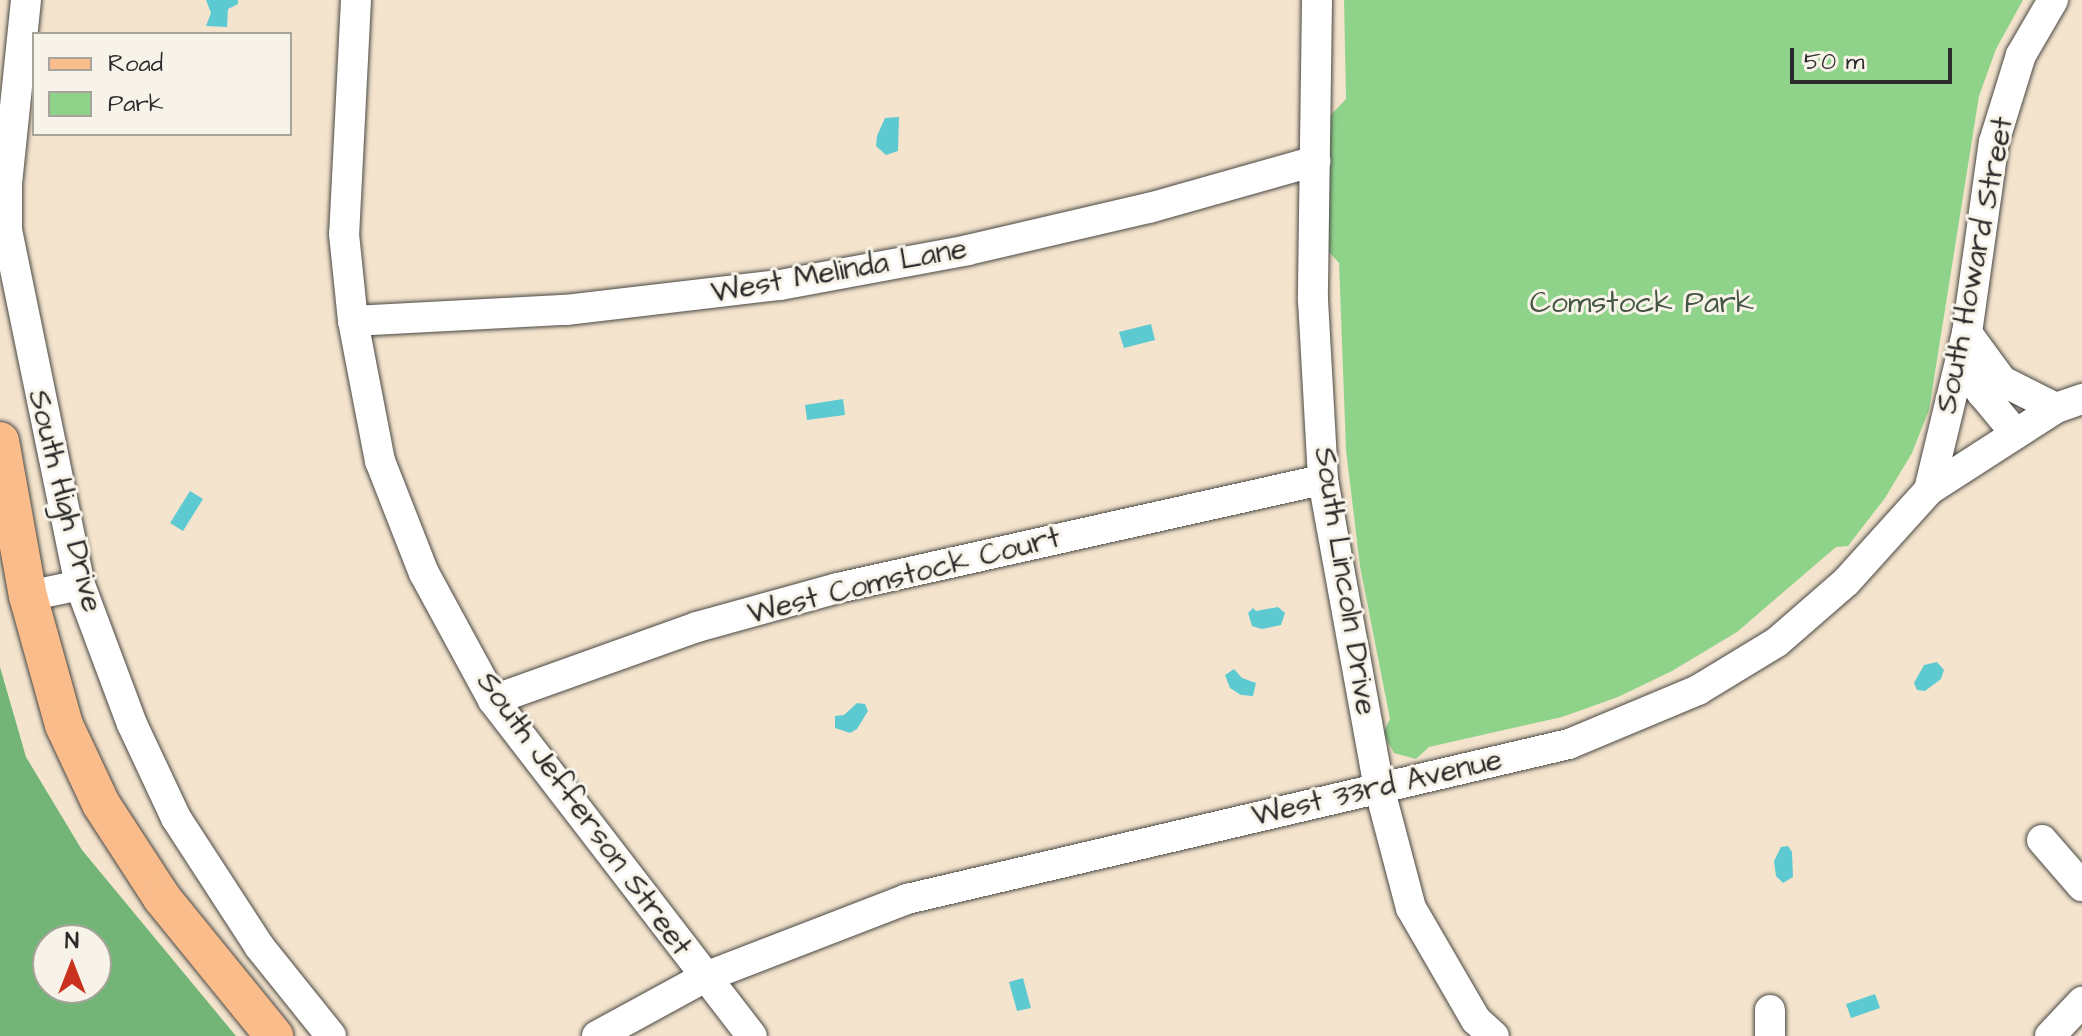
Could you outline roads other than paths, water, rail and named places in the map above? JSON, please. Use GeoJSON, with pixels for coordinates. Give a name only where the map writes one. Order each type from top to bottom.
{"type":"FeatureCollection","features":[{"type":"Feature","properties":{"kind":"main road"},"geometry":{"type":"LineString","coordinates":[[0,441],[28,596],[64,725],[101,804],[162,898],[274,1036]]}},
{"type":"Feature","properties":{"kind":"street","name":"South High Drive"},"geometry":{"type":"LineString","coordinates":[[26,0],[7,183],[7,230],[80,585],[132,724],[176,818],[259,946],[331,1036]]}},
{"type":"Feature","properties":{"kind":"street","name":"South Jefferson Street"},"geometry":{"type":"LineString","coordinates":[[356,0],[344,234],[353,321],[380,461],[424,573],[493,700],[752,1036]]}},
{"type":"Feature","properties":{"kind":"street","name":"South Lincoln Drive"},"geometry":{"type":"LineString","coordinates":[[1317,0],[1313,300],[1323,480],[1379,787],[1411,908],[1476,1020],[1494,1036]]}},
{"type":"Feature","properties":{"kind":"street","name":"South Howard Street"},"geometry":{"type":"LineString","coordinates":[[1929,490],[1964,347],[1994,142],[2021,55],[2053,0]]}},
{"type":"Feature","properties":{"kind":"street","name":"West Melinda Lane"},"geometry":{"type":"LineString","coordinates":[[353,321],[566,310],[780,285],[968,250],[1134,212],[1315,161]]}},
{"type":"Feature","properties":{"kind":"street"},"geometry":{"type":"LineString","coordinates":[[1964,347],[2002,381],[2069,404]]}},
{"type":"Feature","properties":{"kind":"street"},"geometry":{"type":"LineString","coordinates":[[1964,347],[1982,393],[2016,434]]}},
{"type":"Feature","properties":{"kind":"street","name":"West 33rd Avenue"},"geometry":{"type":"LineString","coordinates":[[597,1036],[705,977],[907,899],[1569,744],[1698,690],[1777,642],[1846,582],[1929,490],[2069,404]]}},
{"type":"Feature","properties":{"kind":"street","name":"West Comstock Court"},"geometry":{"type":"LineString","coordinates":[[493,700],[697,627],[838,588],[1323,480]]}},
{"type":"Feature","properties":{"kind":"street"},"geometry":{"type":"LineString","coordinates":[[28,596],[80,585]]}},
{"type":"Feature","properties":{"kind":"street"},"geometry":{"type":"LineString","coordinates":[[2042,840],[2082,886]]}},
{"type":"Feature","properties":{"kind":"street"},"geometry":{"type":"LineString","coordinates":[[2050,1036],[2082,1002]]}},
{"type":"Feature","properties":{"kind":"water"},"geometry":{"type":"Polygon","coordinates":[[[206,0],[238,0],[238,4],[228,9],[227,27],[206,26],[211,13],[206,0]]]}},
{"type":"Feature","properties":{"kind":"water"},"geometry":{"type":"Polygon","coordinates":[[[899,117],[898,151],[886,155],[876,146],[877,136],[885,118],[899,117]]]}},
{"type":"Feature","properties":{"kind":"water"},"geometry":{"type":"Polygon","coordinates":[[[1151,324],[1155,340],[1124,348],[1119,332],[1151,324]]]}},
{"type":"Feature","properties":{"kind":"water"},"geometry":{"type":"Polygon","coordinates":[[[843,399],[845,415],[807,420],[805,405],[843,399]]]}},
{"type":"Feature","properties":{"kind":"water"},"geometry":{"type":"Polygon","coordinates":[[[190,491],[203,499],[183,531],[170,523],[190,491]]]}},
{"type":"Feature","properties":{"kind":"water"},"geometry":{"type":"Polygon","coordinates":[[[1278,607],[1285,613],[1281,625],[1262,629],[1252,626],[1248,613],[1253,608],[1256,611],[1278,607]]]}},
{"type":"Feature","properties":{"kind":"water"},"geometry":{"type":"Polygon","coordinates":[[[1937,662],[1944,670],[1941,679],[1925,691],[1917,690],[1914,683],[1924,665],[1937,662]]]}},
{"type":"Feature","properties":{"kind":"water"},"geometry":{"type":"Polygon","coordinates":[[[1234,669],[1242,678],[1256,683],[1253,696],[1241,695],[1230,688],[1225,675],[1234,669]]]}},
{"type":"Feature","properties":{"kind":"water"},"geometry":{"type":"Polygon","coordinates":[[[857,703],[865,704],[868,711],[857,729],[850,733],[835,728],[835,716],[844,715],[857,703]]]}},
{"type":"Feature","properties":{"kind":"water"},"geometry":{"type":"Polygon","coordinates":[[[1788,846],[1792,852],[1793,877],[1783,883],[1776,876],[1774,861],[1781,847],[1788,846]]]}},
{"type":"Feature","properties":{"kind":"water"},"geometry":{"type":"Polygon","coordinates":[[[1023,978],[1031,1008],[1017,1011],[1009,982],[1023,978]]]}},
{"type":"Feature","properties":{"kind":"water"},"geometry":{"type":"Polygon","coordinates":[[[1875,994],[1880,1008],[1851,1018],[1846,1004],[1875,994]]]}},
{"type":"Feature","properties":{"kind":"park label","name":"Comstock Park"},"geometry":{"type":"Point","coordinates":[1642,303]}}]}
